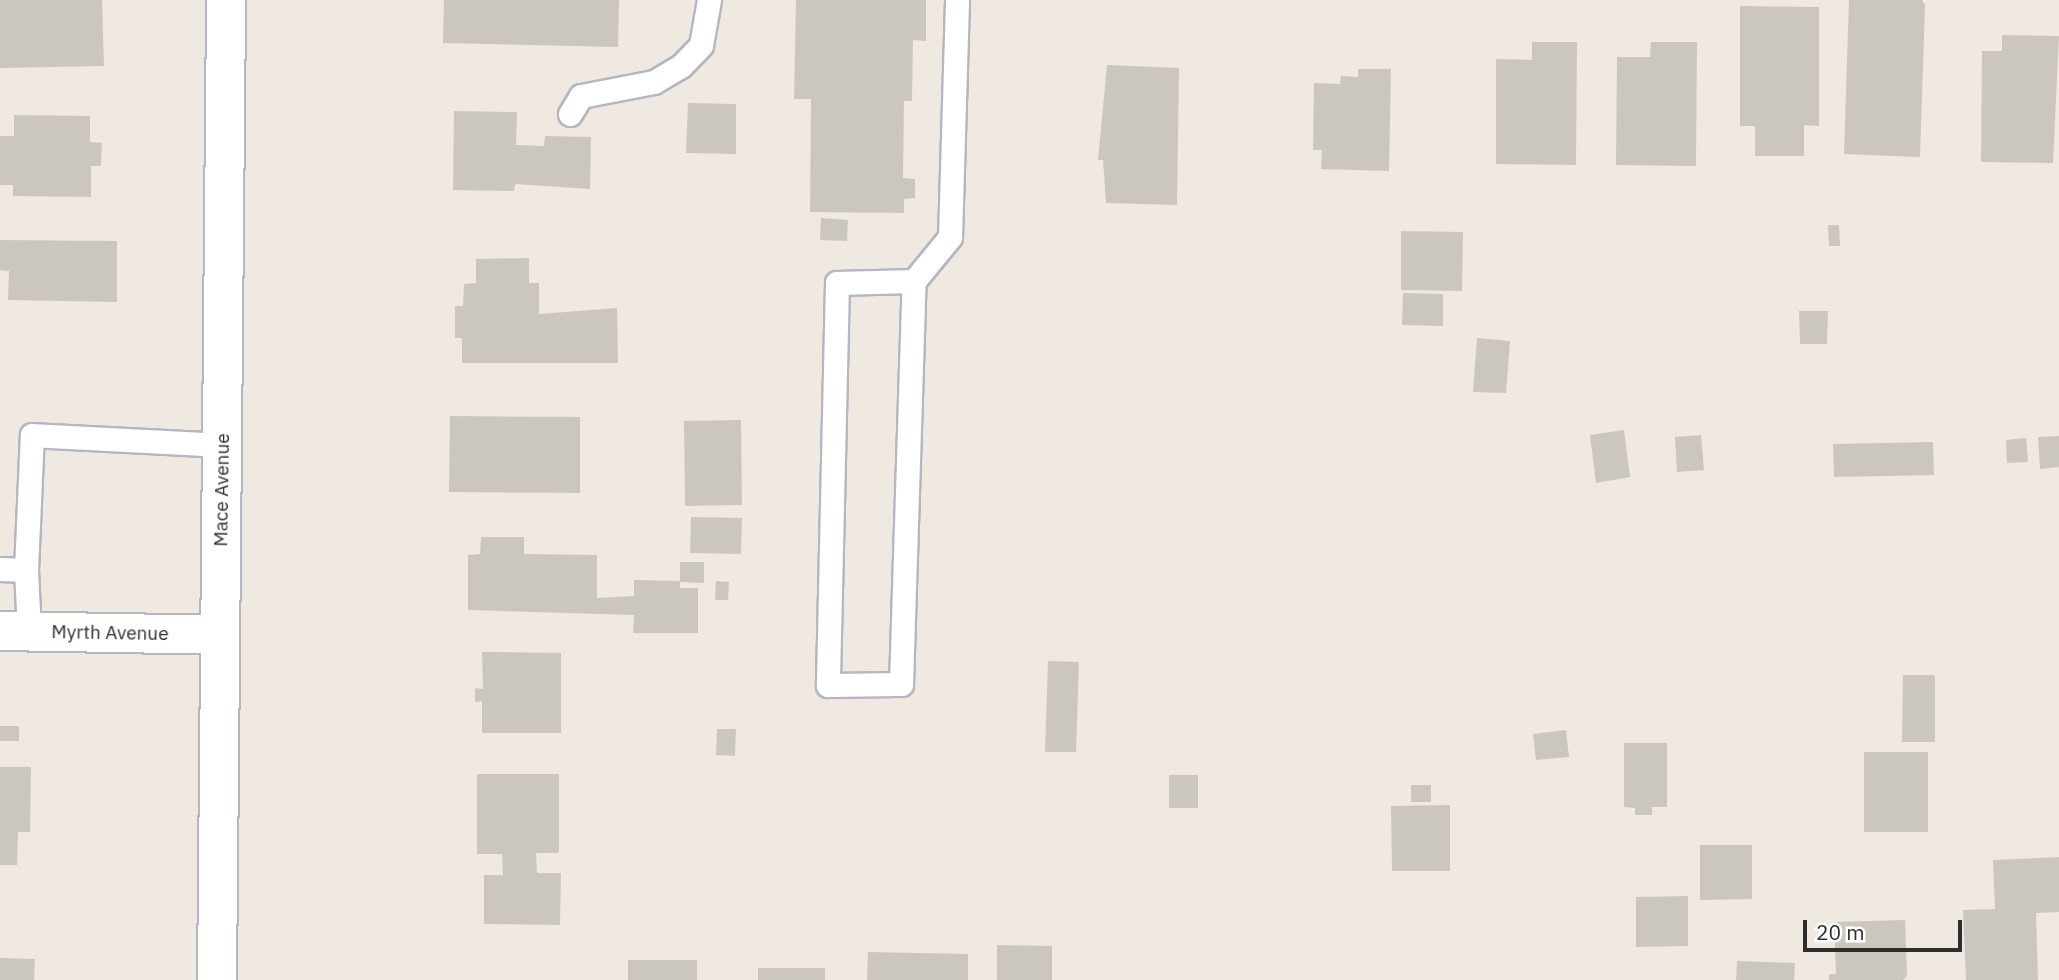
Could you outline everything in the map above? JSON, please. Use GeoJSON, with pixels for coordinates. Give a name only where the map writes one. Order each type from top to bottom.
{"type":"FeatureCollection","features":[{"type":"Feature","properties":{"kind":"main road","name":"Mace Avenue"},"geometry":{"type":"LineString","coordinates":[[217,980],[226,0]]}},
{"type":"Feature","properties":{"kind":"main road","name":"Myrth Avenue"},"geometry":{"type":"LineString","coordinates":[[14,631],[220,635]]}},
{"type":"Feature","properties":{"kind":"lane"},"geometry":{"type":"LineString","coordinates":[[570,114],[582,96],[654,82],[681,66],[701,45],[709,0]]}},
{"type":"Feature","properties":{"kind":"lane"},"geometry":{"type":"LineString","coordinates":[[914,281],[837,283],[828,685],[901,684],[914,281],[950,237],[957,0]]}},
{"type":"Feature","properties":{"kind":"lane"},"geometry":{"type":"LineString","coordinates":[[14,631],[26,570],[32,435],[222,445]]}},
{"type":"Feature","properties":{"kind":"lane"},"geometry":{"type":"LineString","coordinates":[[0,569],[26,570]]}},
{"type":"Feature","properties":{"kind":"building"},"geometry":{"type":"Polygon","coordinates":[[[0,0],[102,0],[104,66],[0,68],[0,0]]]}},
{"type":"Feature","properties":{"kind":"building"},"geometry":{"type":"Polygon","coordinates":[[[444,0],[619,0],[618,47],[443,43],[444,0]]]}},
{"type":"Feature","properties":{"kind":"building"},"geometry":{"type":"Polygon","coordinates":[[[796,0],[926,0],[926,41],[913,40],[912,101],[904,101],[903,178],[915,179],[915,198],[904,199],[904,213],[810,212],[811,99],[794,99],[796,0]]]}},
{"type":"Feature","properties":{"kind":"building"},"geometry":{"type":"Polygon","coordinates":[[[1849,0],[1922,0],[1925,5],[1920,157],[1844,154],[1849,0]]]}},
{"type":"Feature","properties":{"kind":"building"},"geometry":{"type":"Polygon","coordinates":[[[1740,6],[1819,7],[1819,126],[1804,125],[1804,156],[1755,156],[1755,126],[1740,126],[1740,6]]]}},
{"type":"Feature","properties":{"kind":"building"},"geometry":{"type":"Polygon","coordinates":[[[2002,35],[2059,36],[2053,163],[1981,162],[1982,51],[2002,51],[2002,35]]]}},
{"type":"Feature","properties":{"kind":"building"},"geometry":{"type":"Polygon","coordinates":[[[1532,42],[1577,42],[1576,165],[1496,164],[1496,59],[1532,60],[1532,42]]]}},
{"type":"Feature","properties":{"kind":"building"},"geometry":{"type":"Polygon","coordinates":[[[1651,42],[1697,42],[1696,166],[1616,165],[1617,57],[1650,57],[1651,42]]]}},
{"type":"Feature","properties":{"kind":"building"},"geometry":{"type":"Polygon","coordinates":[[[1107,65],[1179,68],[1177,205],[1106,203],[1103,160],[1098,160],[1107,65]]]}},
{"type":"Feature","properties":{"kind":"building"},"geometry":{"type":"Polygon","coordinates":[[[1358,69],[1391,69],[1389,171],[1321,169],[1322,150],[1313,150],[1314,83],[1340,84],[1341,76],[1358,77],[1358,69]]]}},
{"type":"Feature","properties":{"kind":"building"},"geometry":{"type":"Polygon","coordinates":[[[688,103],[736,104],[736,154],[686,153],[688,103]]]}},
{"type":"Feature","properties":{"kind":"building"},"geometry":{"type":"Polygon","coordinates":[[[454,111],[517,112],[516,145],[544,146],[545,136],[591,137],[590,189],[515,184],[514,191],[453,190],[454,111]]]}},
{"type":"Feature","properties":{"kind":"building"},"geometry":{"type":"Polygon","coordinates":[[[14,115],[90,116],[90,142],[102,143],[101,166],[91,166],[91,197],[13,196],[13,185],[0,185],[0,136],[14,136],[14,115]]]}},
{"type":"Feature","properties":{"kind":"building"},"geometry":{"type":"Polygon","coordinates":[[[821,218],[848,220],[847,241],[820,240],[821,218]]]}},
{"type":"Feature","properties":{"kind":"building"},"geometry":{"type":"Polygon","coordinates":[[[1828,225],[1839,225],[1840,246],[1829,246],[1828,225]]]}},
{"type":"Feature","properties":{"kind":"building"},"geometry":{"type":"Polygon","coordinates":[[[1401,231],[1463,232],[1462,291],[1401,290],[1401,231]]]}},
{"type":"Feature","properties":{"kind":"building"},"geometry":{"type":"Polygon","coordinates":[[[0,240],[117,241],[117,302],[8,300],[9,271],[0,270],[0,240]]]}},
{"type":"Feature","properties":{"kind":"building"},"geometry":{"type":"Polygon","coordinates":[[[529,258],[529,283],[539,283],[539,314],[617,308],[618,363],[462,363],[462,338],[455,338],[455,306],[463,306],[464,284],[476,283],[476,259],[529,258]]]}},
{"type":"Feature","properties":{"kind":"building"},"geometry":{"type":"Polygon","coordinates":[[[1403,293],[1443,294],[1443,326],[1402,325],[1403,293]]]}},
{"type":"Feature","properties":{"kind":"building"},"geometry":{"type":"Polygon","coordinates":[[[1799,311],[1828,311],[1827,344],[1800,344],[1799,311]]]}},
{"type":"Feature","properties":{"kind":"building"},"geometry":{"type":"Polygon","coordinates":[[[1477,338],[1510,341],[1506,393],[1473,392],[1477,338]]]}},
{"type":"Feature","properties":{"kind":"building"},"geometry":{"type":"Polygon","coordinates":[[[450,416],[580,417],[580,493],[449,492],[450,416]]]}},
{"type":"Feature","properties":{"kind":"building"},"geometry":{"type":"Polygon","coordinates":[[[741,420],[742,505],[685,506],[684,421],[741,420]]]}},
{"type":"Feature","properties":{"kind":"building"},"geometry":{"type":"Polygon","coordinates":[[[1624,430],[1630,477],[1596,483],[1590,435],[1624,430]]]}},
{"type":"Feature","properties":{"kind":"building"},"geometry":{"type":"Polygon","coordinates":[[[1701,435],[1704,470],[1677,472],[1675,437],[1701,435]]]}},
{"type":"Feature","properties":{"kind":"building"},"geometry":{"type":"Polygon","coordinates":[[[2059,436],[2059,467],[2040,469],[2038,437],[2059,436]]]}},
{"type":"Feature","properties":{"kind":"building"},"geometry":{"type":"Polygon","coordinates":[[[2026,438],[2028,462],[2007,463],[2006,440],[2026,438]]]}},
{"type":"Feature","properties":{"kind":"building"},"geometry":{"type":"Polygon","coordinates":[[[1933,442],[1934,475],[1834,477],[1833,444],[1933,442]]]}},
{"type":"Feature","properties":{"kind":"building"},"geometry":{"type":"Polygon","coordinates":[[[691,517],[742,518],[741,554],[690,553],[691,517]]]}},
{"type":"Feature","properties":{"kind":"building"},"geometry":{"type":"Polygon","coordinates":[[[481,537],[524,537],[524,554],[597,555],[597,598],[634,596],[634,580],[680,581],[680,562],[704,562],[704,583],[680,582],[680,588],[698,588],[698,633],[633,633],[634,615],[468,610],[468,555],[480,554],[481,537]]]}},
{"type":"Feature","properties":{"kind":"building"},"geometry":{"type":"Polygon","coordinates":[[[716,581],[729,582],[728,600],[715,600],[716,581]]]}},
{"type":"Feature","properties":{"kind":"building"},"geometry":{"type":"Polygon","coordinates":[[[482,652],[561,653],[561,733],[482,733],[482,701],[475,702],[475,688],[483,689],[482,652]]]}},
{"type":"Feature","properties":{"kind":"building"},"geometry":{"type":"Polygon","coordinates":[[[1048,661],[1079,662],[1076,752],[1045,752],[1048,661]]]}},
{"type":"Feature","properties":{"kind":"building"},"geometry":{"type":"Polygon","coordinates":[[[1903,675],[1935,675],[1935,742],[1902,742],[1903,675]]]}},
{"type":"Feature","properties":{"kind":"building"},"geometry":{"type":"Polygon","coordinates":[[[0,726],[19,726],[19,741],[0,741],[0,726]]]}},
{"type":"Feature","properties":{"kind":"building"},"geometry":{"type":"Polygon","coordinates":[[[717,729],[736,729],[735,756],[716,755],[717,729]]]}},
{"type":"Feature","properties":{"kind":"building"},"geometry":{"type":"Polygon","coordinates":[[[1566,730],[1569,757],[1536,760],[1533,734],[1566,730]]]}},
{"type":"Feature","properties":{"kind":"building"},"geometry":{"type":"Polygon","coordinates":[[[1624,743],[1667,743],[1667,807],[1652,807],[1652,815],[1635,815],[1635,808],[1624,807],[1624,743]]]}},
{"type":"Feature","properties":{"kind":"building"},"geometry":{"type":"Polygon","coordinates":[[[1864,752],[1928,752],[1928,832],[1864,832],[1864,752]]]}},
{"type":"Feature","properties":{"kind":"building"},"geometry":{"type":"Polygon","coordinates":[[[0,767],[31,767],[30,832],[18,832],[17,865],[0,865],[0,767]]]}},
{"type":"Feature","properties":{"kind":"building"},"geometry":{"type":"Polygon","coordinates":[[[477,774],[559,774],[559,853],[536,853],[537,873],[561,873],[560,925],[484,924],[484,875],[503,875],[502,854],[477,854],[477,774]]]}},
{"type":"Feature","properties":{"kind":"building"},"geometry":{"type":"Polygon","coordinates":[[[1169,775],[1198,775],[1198,808],[1169,808],[1169,775]]]}},
{"type":"Feature","properties":{"kind":"building"},"geometry":{"type":"Polygon","coordinates":[[[1411,785],[1431,785],[1431,802],[1411,802],[1411,785]]]}},
{"type":"Feature","properties":{"kind":"building"},"geometry":{"type":"Polygon","coordinates":[[[1450,805],[1450,871],[1392,871],[1391,806],[1450,805]]]}},
{"type":"Feature","properties":{"kind":"building"},"geometry":{"type":"Polygon","coordinates":[[[1700,845],[1752,845],[1752,899],[1700,900],[1700,845]]]}},
{"type":"Feature","properties":{"kind":"building"},"geometry":{"type":"Polygon","coordinates":[[[2059,857],[2059,912],[2036,913],[2038,980],[1966,980],[1963,910],[1995,909],[1993,860],[2059,857]]]}},
{"type":"Feature","properties":{"kind":"building"},"geometry":{"type":"Polygon","coordinates":[[[1688,896],[1688,946],[1636,947],[1636,897],[1688,896]]]}},
{"type":"Feature","properties":{"kind":"building"},"geometry":{"type":"Polygon","coordinates":[[[1905,920],[1907,976],[1903,980],[1829,980],[1829,974],[1836,974],[1834,922],[1905,920]]]}},
{"type":"Feature","properties":{"kind":"building"},"geometry":{"type":"Polygon","coordinates":[[[997,945],[1052,946],[1052,980],[997,980],[997,945]]]}},
{"type":"Feature","properties":{"kind":"building"},"geometry":{"type":"Polygon","coordinates":[[[868,952],[968,954],[968,980],[867,980],[868,952]]]}},
{"type":"Feature","properties":{"kind":"building"},"geometry":{"type":"Polygon","coordinates":[[[0,958],[35,959],[34,980],[0,980],[0,958]]]}},
{"type":"Feature","properties":{"kind":"building"},"geometry":{"type":"Polygon","coordinates":[[[628,960],[697,960],[697,980],[628,980],[628,960]]]}},
{"type":"Feature","properties":{"kind":"building"},"geometry":{"type":"Polygon","coordinates":[[[1737,961],[1795,963],[1794,980],[1736,980],[1737,961]]]}},
{"type":"Feature","properties":{"kind":"building"},"geometry":{"type":"Polygon","coordinates":[[[758,968],[825,968],[825,980],[758,980],[758,968]]]}}]}
